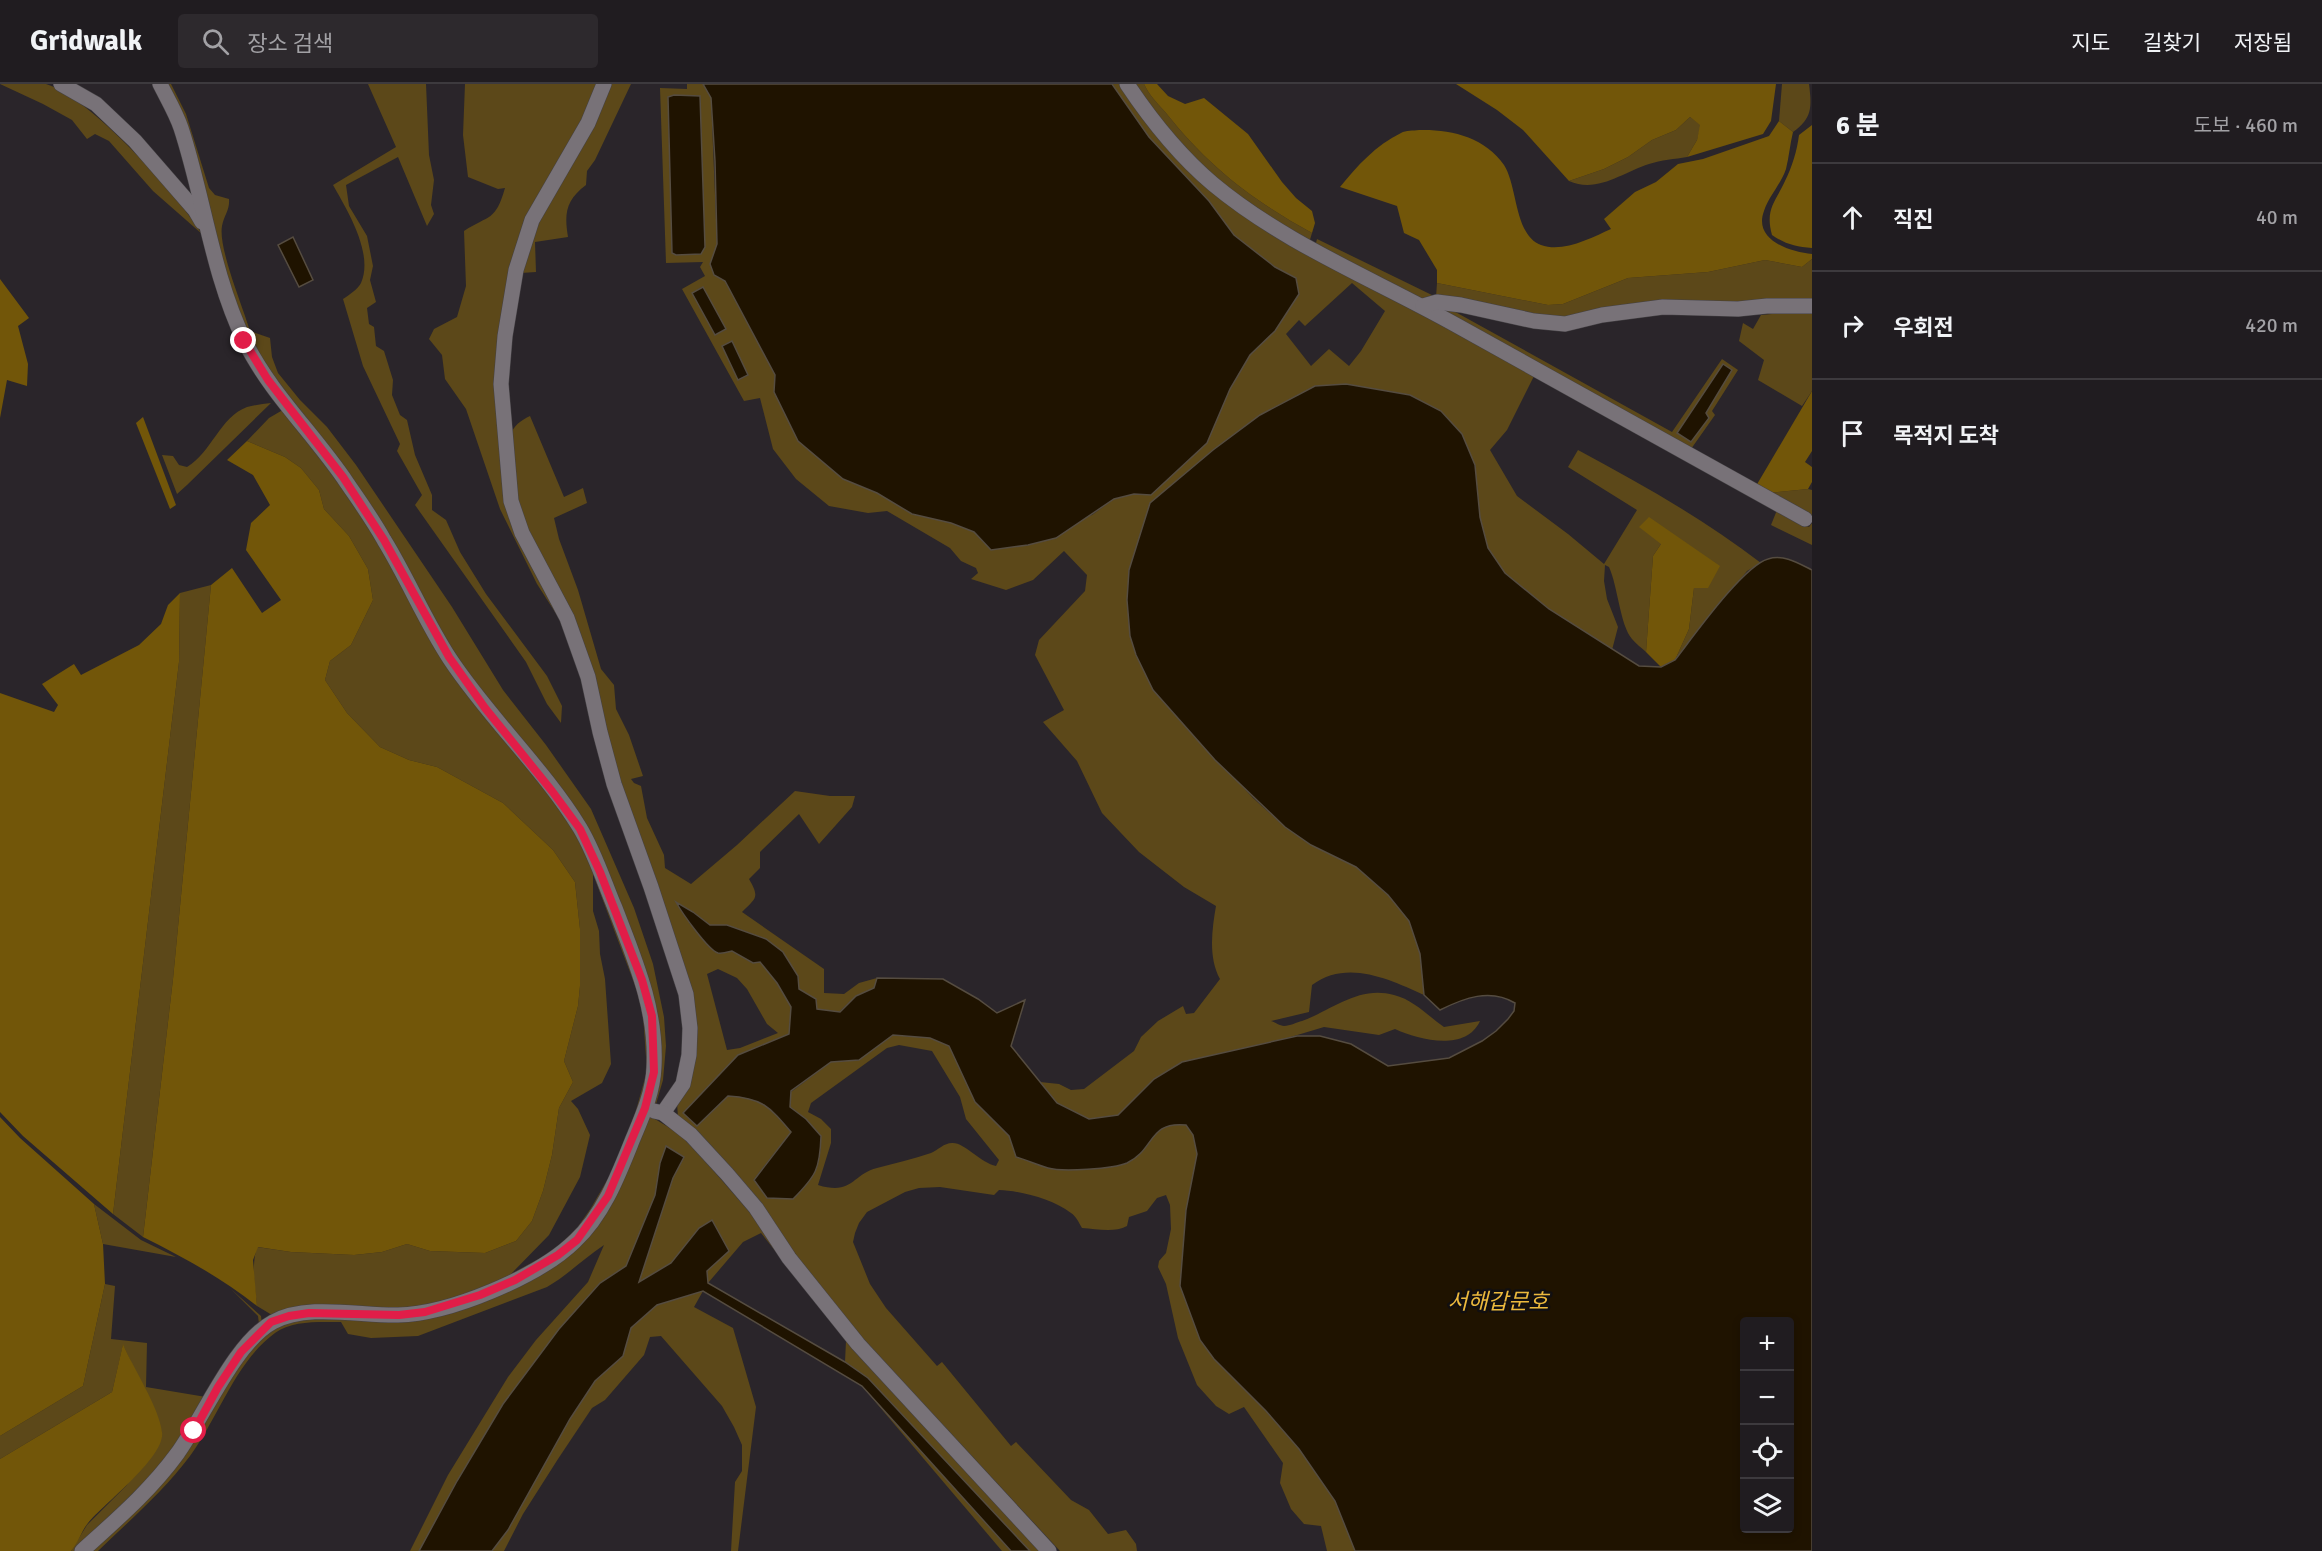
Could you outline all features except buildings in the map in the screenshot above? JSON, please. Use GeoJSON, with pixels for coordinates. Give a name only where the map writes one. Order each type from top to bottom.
{"type":"FeatureCollection","features":[{"type":"Feature","properties":{"kind":"street"},"geometry":{"type":"LineString","coordinates":[[61,84],[96,104],[135,141],[195,210],[206,229]]}},
{"type":"Feature","properties":{"kind":"street"},"geometry":{"type":"LineString","coordinates":[[82,1551],[126,1512],[166,1469],[194,1431],[218,1387],[241,1352],[271,1322],[309,1313],[399,1315],[425,1312],[480,1295],[515,1280],[558,1255],[577,1240],[593,1220],[619,1172],[645,1108],[654,1072],[652,1016],[642,980],[600,872],[580,829],[485,708],[449,657],[378,531],[343,477],[268,380],[244,341],[206,229],[195,177],[179,123],[160,84]]}},
{"type":"Feature","properties":{"kind":"street"},"geometry":{"type":"LineString","coordinates":[[604,84],[588,123],[532,220],[516,270],[505,336],[501,384],[511,501],[522,533],[567,618],[588,677],[614,784],[686,994],[690,1028],[689,1055],[683,1084],[663,1113]]}},
{"type":"Feature","properties":{"kind":"street"},"geometry":{"type":"LineString","coordinates":[[1127,84],[1146,113],[1212,183],[1258,218],[1340,265],[1423,306],[1805,519]]}},
{"type":"Feature","properties":{"kind":"street"},"geometry":{"type":"LineString","coordinates":[[1423,306],[1437,302],[1461,305],[1534,321],[1565,324],[1602,315],[1663,307],[1738,309],[1767,306],[1812,306]]}},
{"type":"Feature","properties":{"kind":"street"},"geometry":{"type":"LineString","coordinates":[[645,1108],[663,1113],[691,1135],[727,1174],[756,1208],[789,1258],[858,1344],[1049,1551]]}},
{"type":"Feature","properties":{"kind":"shaded area"},"geometry":{"type":"Polygon","coordinates":[[[0,84],[46,84],[64,92],[85,107],[132,149],[174,196],[202,234],[153,191],[109,141],[95,134],[87,139],[72,120],[0,84]]]}},
{"type":"Feature","properties":{"kind":"shaded area"},"geometry":{"type":"Polygon","coordinates":[[[165,84],[171,84],[186,114],[209,188],[215,195],[229,199],[222,226],[222,236],[232,278],[250,331],[270,338],[272,357],[278,373],[300,400],[327,427],[356,465],[452,607],[503,690],[546,745],[591,809],[634,908],[653,964],[664,1017],[666,1046],[663,1080],[656,1104],[653,1100],[659,1073],[605,870],[453,654],[298,411],[249,339],[229,286],[165,84]]]}},
{"type":"Feature","properties":{"kind":"shaded area"},"geometry":{"type":"Polygon","coordinates":[[[368,84],[426,84],[429,155],[434,180],[431,205],[434,214],[427,226],[398,157],[346,185],[349,206],[367,236],[373,266],[370,280],[376,302],[367,308],[369,324],[374,327],[376,346],[384,351],[393,380],[392,395],[400,415],[407,420],[415,455],[432,495],[432,510],[446,520],[460,552],[486,594],[547,676],[562,706],[561,723],[547,704],[526,662],[415,505],[422,495],[397,451],[400,444],[363,366],[343,299],[356,290],[361,283],[364,271],[362,245],[333,185],[396,147],[368,84]]]}},
{"type":"Feature","properties":{"kind":"shaded area"},"geometry":{"type":"Polygon","coordinates":[[[465,84],[599,84],[516,253],[502,468],[562,623],[537,584],[500,509],[466,409],[445,379],[442,355],[429,339],[434,329],[457,317],[466,286],[464,231],[494,212],[505,188],[498,189],[468,177],[463,135],[465,84]]]}},
{"type":"Feature","properties":{"kind":"shaded area"},"geometry":{"type":"Polygon","coordinates":[[[608,84],[631,84],[595,160],[587,171],[586,185],[570,202],[566,221],[568,237],[535,242],[536,272],[521,273],[531,239],[608,84]]]}},
{"type":"Feature","properties":{"kind":"shaded area"},"geometry":{"type":"Polygon","coordinates":[[[687,84],[703,84],[711,98],[717,244],[710,264],[714,275],[725,281],[775,375],[774,392],[843,479],[877,493],[912,514],[951,523],[974,532],[991,550],[1092,515],[1114,499],[1134,494],[1151,494],[1230,389],[1250,355],[1275,331],[1299,294],[1296,278],[1275,267],[1234,235],[1209,201],[1149,137],[1112,84],[1120,84],[1208,186],[1535,374],[1507,430],[1490,450],[1517,496],[1604,564],[1637,510],[1568,467],[1578,450],[1695,517],[1761,563],[1747,571],[1675,660],[1689,629],[1694,588],[1661,544],[1653,556],[1646,652],[1628,633],[1612,575],[1609,567],[1605,565],[1604,581],[1607,599],[1618,627],[1612,650],[1549,609],[1505,573],[1488,548],[1480,517],[1475,465],[1410,395],[1346,384],[1260,415],[1213,450],[1150,503],[1127,600],[1130,636],[1136,655],[1153,690],[1253,798],[1285,827],[1311,845],[1356,867],[1388,895],[1409,921],[1420,954],[1424,995],[1368,974],[1339,973],[1325,977],[1312,985],[1309,1012],[1271,1021],[1282,1026],[1289,1025],[1357,996],[1381,993],[1401,997],[1444,1027],[1480,1021],[1473,1031],[1464,1037],[1441,1041],[1416,1037],[1395,1029],[1379,1035],[1324,1027],[1274,1042],[1182,1062],[1154,1079],[1118,1115],[1089,1119],[1057,1103],[1040,1082],[1059,1084],[1071,1090],[1084,1089],[1134,1051],[1141,1037],[1158,1021],[1183,1006],[1186,1014],[1194,1013],[1220,979],[1212,952],[1216,906],[1184,887],[1139,852],[1102,813],[1077,761],[1043,722],[1064,710],[1035,655],[1039,640],[1085,591],[1087,575],[1064,551],[1033,580],[1006,590],[971,579],[978,573],[976,568],[961,561],[950,548],[887,511],[868,513],[829,506],[796,479],[773,449],[760,398],[744,401],[682,289],[705,276],[700,267],[703,262],[666,263],[660,88],[687,89],[687,84]],[[700,96],[701,254],[705,247],[700,96]],[[1352,283],[1305,326],[1299,320],[1286,334],[1311,366],[1329,349],[1349,366],[1361,351],[1385,311],[1352,283]],[[702,287],[692,293],[715,335],[726,329],[702,287]],[[731,341],[722,346],[739,380],[748,375],[731,341]]]}},
{"type":"Feature","properties":{"kind":"shaded area"},"geometry":{"type":"Polygon","coordinates":[[[1133,84],[1144,84],[1148,92],[1182,132],[1233,181],[1270,208],[1312,233],[1309,243],[1214,178],[1152,111],[1133,84]]]}},
{"type":"Feature","properties":{"kind":"shaded area"},"geometry":{"type":"Polygon","coordinates":[[[1144,84],[1157,84],[1168,96],[1185,104],[1204,98],[1248,134],[1282,182],[1312,211],[1315,223],[1312,233],[1251,195],[1215,166],[1182,132],[1148,92],[1144,84]]]}},
{"type":"Feature","properties":{"kind":"shaded area"},"geometry":{"type":"Polygon","coordinates":[[[1456,84],[1776,84],[1771,121],[1763,134],[1687,157],[1697,140],[1700,125],[1690,117],[1676,130],[1652,140],[1628,157],[1604,169],[1569,181],[1523,130],[1456,84]]]}},
{"type":"Feature","properties":{"kind":"shaded area"},"geometry":{"type":"Polygon","coordinates":[[[1782,84],[1809,84],[1809,112],[1804,122],[1793,132],[1779,121],[1782,84]]]}},
{"type":"Feature","properties":{"kind":"shaded area"},"geometry":{"type":"Polygon","coordinates":[[[1690,117],[1701,125],[1697,140],[1687,157],[1649,164],[1600,183],[1590,185],[1569,181],[1604,169],[1628,157],[1652,140],[1676,130],[1690,117]]]}},
{"type":"Feature","properties":{"kind":"shaded area"},"geometry":{"type":"Polygon","coordinates":[[[1779,121],[1793,132],[1786,169],[1764,211],[1762,221],[1764,230],[1776,243],[1794,251],[1812,254],[1812,259],[1802,267],[1765,260],[1708,272],[1628,278],[1563,304],[1548,305],[1437,283],[1437,270],[1419,240],[1404,233],[1397,206],[1340,187],[1375,150],[1403,132],[1431,130],[1455,133],[1477,141],[1496,155],[1504,165],[1509,174],[1521,221],[1532,240],[1550,247],[1568,246],[1611,229],[1604,219],[1635,192],[1656,182],[1678,164],[1703,159],[1769,136],[1779,121]]]}},
{"type":"Feature","properties":{"kind":"shaded area"},"geometry":{"type":"Polygon","coordinates":[[[1812,125],[1812,248],[1781,241],[1772,235],[1770,212],[1788,176],[1799,135],[1812,125]]]}},
{"type":"Feature","properties":{"kind":"shaded area"},"geometry":{"type":"Polygon","coordinates":[[[1317,239],[1436,297],[1437,283],[1548,305],[1563,304],[1628,278],[1708,272],[1765,260],[1802,267],[1812,259],[1812,300],[1561,318],[1421,302],[1315,247],[1317,239]]]}},
{"type":"Feature","properties":{"kind":"shaded area"},"geometry":{"type":"Polygon","coordinates":[[[0,279],[29,318],[18,326],[28,364],[27,386],[7,380],[0,418],[0,279]]]}},
{"type":"Feature","properties":{"kind":"shaded area"},"geometry":{"type":"Polygon","coordinates":[[[1440,309],[1450,309],[1672,432],[1722,359],[1738,370],[1712,411],[1715,415],[1691,449],[1440,309]],[[1723,364],[1678,434],[1706,413],[1732,370],[1723,364]]]}},
{"type":"Feature","properties":{"kind":"shaded area"},"geometry":{"type":"Polygon","coordinates":[[[1812,310],[1812,391],[1802,406],[1758,380],[1764,360],[1739,341],[1743,323],[1753,329],[1761,315],[1812,310]]]}},
{"type":"Feature","properties":{"kind":"shaded area"},"geometry":{"type":"Polygon","coordinates":[[[1812,391],[1812,451],[1805,462],[1812,467],[1812,482],[1808,489],[1769,493],[1756,486],[1812,391]]]}},
{"type":"Feature","properties":{"kind":"shaded area"},"geometry":{"type":"Polygon","coordinates":[[[271,403],[177,494],[162,455],[173,456],[179,465],[187,467],[196,461],[230,418],[247,407],[271,403]]]}},
{"type":"Feature","properties":{"kind":"shaded area"},"geometry":{"type":"Polygon","coordinates":[[[281,411],[286,411],[340,479],[383,545],[446,660],[486,718],[547,791],[576,832],[615,918],[639,986],[646,1015],[650,1072],[638,1115],[616,1172],[594,1210],[570,1241],[535,1266],[474,1293],[424,1308],[396,1311],[316,1308],[296,1309],[272,1315],[257,1306],[254,1269],[257,1247],[291,1252],[354,1255],[382,1252],[407,1244],[430,1251],[485,1253],[516,1241],[532,1221],[543,1191],[552,1155],[559,1108],[573,1082],[564,1061],[578,1006],[580,986],[580,929],[575,882],[553,850],[503,803],[437,767],[409,760],[380,747],[347,713],[325,680],[330,661],[351,645],[373,600],[368,569],[349,536],[324,509],[319,490],[301,468],[285,457],[247,441],[269,418],[281,411]],[[593,874],[593,911],[599,931],[600,954],[605,979],[611,1064],[602,1083],[571,1101],[578,1109],[590,1135],[580,1177],[549,1235],[511,1274],[553,1251],[577,1228],[613,1170],[635,1114],[647,1071],[643,1015],[636,988],[593,874]]]}},
{"type":"Feature","properties":{"kind":"shaded area"},"geometry":{"type":"Polygon","coordinates":[[[530,416],[564,497],[583,488],[587,503],[554,518],[601,669],[614,685],[616,709],[629,735],[643,776],[631,779],[641,786],[647,818],[664,855],[665,868],[691,884],[795,791],[830,796],[855,796],[852,807],[819,844],[799,814],[760,852],[760,868],[749,879],[755,890],[755,897],[742,912],[824,969],[824,993],[844,994],[859,983],[877,978],[874,988],[856,996],[839,1012],[817,1009],[816,999],[799,989],[798,976],[766,939],[727,925],[710,925],[693,912],[689,923],[711,946],[719,953],[732,951],[752,963],[760,962],[777,983],[791,1007],[789,1034],[738,1055],[683,1113],[697,1126],[727,1096],[757,1101],[770,1110],[791,1132],[754,1179],[806,1119],[790,1107],[791,1092],[831,1062],[859,1060],[893,1035],[930,1038],[949,1046],[975,1102],[1009,1136],[1016,1157],[1073,1166],[1117,1166],[1136,1157],[1165,1127],[1186,1125],[1193,1135],[1197,1154],[1180,1286],[1190,1311],[1266,1411],[1299,1449],[1335,1501],[1355,1551],[1327,1551],[1321,1526],[1304,1524],[1291,1509],[1280,1483],[1283,1463],[1244,1407],[1229,1414],[1216,1406],[1197,1385],[1178,1338],[1166,1284],[1158,1267],[1159,1261],[1166,1253],[1171,1229],[1170,1205],[1166,1195],[1157,1198],[1147,1211],[1129,1217],[1127,1226],[1105,1230],[1082,1228],[1074,1216],[1063,1208],[1027,1194],[999,1190],[994,1195],[940,1187],[919,1188],[905,1192],[867,1212],[855,1233],[853,1242],[870,1284],[886,1308],[937,1366],[942,1362],[1011,1446],[1016,1442],[1071,1500],[1089,1510],[1108,1534],[1126,1530],[1136,1544],[1137,1551],[1060,1551],[861,1337],[678,1118],[677,1102],[695,1047],[602,731],[514,501],[510,436],[515,426],[530,416]],[[718,969],[707,974],[727,1050],[740,1048],[778,1033],[767,1024],[747,989],[737,978],[718,969]],[[899,1045],[887,1048],[811,1103],[808,1112],[821,1119],[831,1129],[831,1143],[818,1185],[830,1188],[845,1186],[869,1171],[931,1153],[949,1143],[962,1146],[996,1166],[999,1160],[966,1119],[960,1097],[932,1051],[899,1045]]]}},
{"type":"Feature","properties":{"kind":"shaded area"},"geometry":{"type":"Polygon","coordinates":[[[143,417],[176,505],[170,509],[136,423],[143,417]]]}},
{"type":"Feature","properties":{"kind":"shaded area"},"geometry":{"type":"Polygon","coordinates":[[[247,441],[285,457],[301,468],[319,490],[324,509],[349,536],[368,569],[373,600],[351,645],[330,661],[325,680],[347,713],[380,747],[409,760],[437,767],[503,803],[553,850],[575,882],[580,929],[578,1006],[564,1061],[573,1082],[559,1108],[552,1155],[543,1191],[532,1221],[516,1241],[485,1253],[430,1251],[407,1244],[382,1252],[354,1255],[291,1252],[258,1247],[253,1260],[257,1306],[202,1268],[143,1237],[173,979],[211,585],[232,568],[262,613],[281,600],[246,550],[251,523],[270,505],[253,475],[227,460],[247,441]]]}},
{"type":"Feature","properties":{"kind":"shaded area"},"geometry":{"type":"Polygon","coordinates":[[[1812,490],[1812,518],[1769,493],[1812,490]]]}},
{"type":"Feature","properties":{"kind":"shaded area"},"geometry":{"type":"Polygon","coordinates":[[[1777,510],[1809,527],[1812,523],[1812,545],[1771,525],[1777,510]]]}},
{"type":"Feature","properties":{"kind":"shaded area"},"geometry":{"type":"Polygon","coordinates":[[[1649,517],[1720,566],[1708,588],[1694,588],[1689,629],[1675,660],[1661,667],[1646,652],[1653,556],[1661,544],[1639,527],[1649,517]]]}},
{"type":"Feature","properties":{"kind":"shaded area"},"geometry":{"type":"Polygon","coordinates":[[[211,585],[173,979],[143,1237],[113,1214],[179,662],[180,593],[211,585]]]}},
{"type":"Feature","properties":{"kind":"shaded area"},"geometry":{"type":"Polygon","coordinates":[[[180,593],[179,662],[113,1214],[23,1136],[0,1112],[0,693],[54,712],[58,705],[42,684],[74,664],[81,675],[139,645],[161,624],[168,605],[180,593]]]}},
{"type":"Feature","properties":{"kind":"shaded area"},"geometry":{"type":"Polygon","coordinates":[[[650,1116],[678,1133],[699,1154],[1044,1551],[1030,1551],[868,1378],[845,1362],[846,1341],[761,1233],[743,1242],[708,1283],[699,1228],[671,1263],[639,1282],[673,1178],[684,1157],[660,1163],[655,1195],[626,1266],[600,1283],[503,1404],[419,1551],[410,1551],[448,1475],[508,1377],[536,1340],[588,1282],[604,1245],[547,1287],[418,1336],[371,1338],[348,1334],[341,1322],[306,1323],[290,1326],[275,1333],[261,1345],[238,1374],[200,1441],[180,1469],[98,1551],[90,1551],[129,1515],[245,1355],[274,1326],[309,1318],[399,1320],[561,1259],[650,1116]]]}},
{"type":"Feature","properties":{"kind":"shaded area"},"geometry":{"type":"Polygon","coordinates":[[[0,1117],[20,1138],[94,1204],[103,1244],[105,1284],[83,1386],[0,1436],[0,1117]]]}},
{"type":"Feature","properties":{"kind":"shaded area"},"geometry":{"type":"Polygon","coordinates":[[[94,1204],[141,1240],[176,1257],[103,1244],[94,1204]]]}},
{"type":"Feature","properties":{"kind":"shaded area"},"geometry":{"type":"Polygon","coordinates":[[[105,1284],[115,1286],[111,1339],[147,1343],[146,1387],[206,1397],[259,1324],[258,1316],[231,1289],[261,1316],[262,1325],[169,1457],[76,1551],[71,1551],[87,1525],[126,1486],[162,1433],[123,1345],[112,1392],[0,1459],[0,1436],[83,1386],[105,1284]]]}},
{"type":"Feature","properties":{"kind":"shaded area"},"geometry":{"type":"Polygon","coordinates":[[[703,1291],[694,1307],[733,1328],[756,1407],[738,1551],[731,1551],[735,1482],[742,1471],[742,1445],[722,1406],[661,1336],[650,1337],[644,1355],[605,1400],[592,1408],[523,1514],[504,1551],[492,1551],[508,1530],[570,1419],[595,1381],[623,1356],[631,1328],[657,1305],[703,1291]]]}},
{"type":"Feature","properties":{"kind":"shaded area"},"geometry":{"type":"Polygon","coordinates":[[[123,1344],[160,1422],[161,1442],[154,1454],[88,1523],[71,1551],[0,1551],[0,1459],[112,1392],[123,1344]]]}},
{"type":"Feature","properties":{"kind":"shaded area"},"geometry":{"type":"Polygon","coordinates":[[[862,1386],[1011,1550],[1011,1551],[1002,1551],[862,1386]]]}},
{"type":"Feature","properties":{"kind":"water"},"geometry":{"type":"Polygon","coordinates":[[[703,84],[1112,84],[1149,137],[1209,201],[1234,235],[1275,267],[1296,278],[1299,294],[1275,331],[1250,355],[1230,389],[1207,443],[1151,495],[1134,494],[1114,499],[1056,538],[1028,545],[991,550],[974,532],[951,523],[912,514],[877,493],[843,479],[798,441],[774,392],[775,375],[725,281],[714,275],[710,264],[717,244],[715,161],[711,98],[703,84]]]}},
{"type":"Feature","properties":{"kind":"water"},"geometry":{"type":"Polygon","coordinates":[[[674,95],[700,96],[705,247],[701,254],[676,255],[672,253],[668,97],[674,95]]]}},
{"type":"Feature","properties":{"kind":"water"},"geometry":{"type":"Polygon","coordinates":[[[293,237],[313,280],[299,287],[278,245],[293,237]]]}},
{"type":"Feature","properties":{"kind":"water"},"geometry":{"type":"Polygon","coordinates":[[[703,287],[726,329],[715,335],[692,293],[703,287]]]}},
{"type":"Feature","properties":{"kind":"water"},"geometry":{"type":"Polygon","coordinates":[[[732,341],[748,375],[738,380],[722,346],[732,341]]]}},
{"type":"Feature","properties":{"kind":"water"},"geometry":{"type":"Polygon","coordinates":[[[1723,364],[1732,370],[1706,413],[1709,418],[1691,442],[1677,433],[1723,364]]]}},
{"type":"Feature","properties":{"kind":"water","name":"서해갑문호"},"geometry":{"type":"Polygon","coordinates":[[[1346,384],[1410,395],[1441,411],[1462,434],[1475,465],[1480,517],[1488,548],[1505,573],[1549,609],[1639,666],[1661,667],[1675,660],[1732,588],[1758,564],[1768,559],[1780,558],[1791,560],[1812,570],[1812,1551],[1355,1551],[1335,1501],[1299,1449],[1266,1411],[1214,1359],[1200,1340],[1180,1286],[1186,1210],[1197,1154],[1193,1135],[1186,1125],[1165,1127],[1143,1151],[1127,1163],[1075,1170],[1044,1167],[1016,1157],[1009,1136],[975,1102],[949,1046],[930,1038],[893,1035],[859,1060],[831,1062],[791,1091],[790,1107],[806,1119],[821,1136],[818,1164],[812,1178],[793,1199],[767,1198],[754,1180],[791,1132],[764,1105],[749,1099],[728,1096],[697,1126],[683,1113],[738,1055],[789,1034],[791,1007],[777,983],[760,962],[753,963],[732,951],[718,953],[708,945],[676,902],[710,925],[727,925],[766,939],[783,952],[798,976],[799,989],[816,999],[817,1009],[840,1012],[856,996],[874,988],[877,978],[943,979],[997,1013],[1025,1000],[1011,1046],[1057,1103],[1089,1119],[1118,1115],[1154,1079],[1182,1062],[1297,1036],[1320,1036],[1351,1044],[1388,1066],[1449,1058],[1482,1041],[1508,1019],[1514,1011],[1515,1003],[1496,996],[1477,996],[1440,1010],[1424,995],[1420,954],[1409,921],[1388,895],[1356,867],[1311,845],[1285,827],[1215,760],[1153,690],[1136,655],[1130,636],[1127,600],[1129,570],[1150,503],[1213,450],[1260,415],[1315,386],[1346,384]]]}},
{"type":"Feature","properties":{"kind":"water"},"geometry":{"type":"Polygon","coordinates":[[[666,1146],[684,1157],[673,1178],[639,1282],[671,1263],[699,1228],[712,1220],[729,1251],[707,1271],[708,1283],[845,1362],[868,1378],[1030,1551],[1011,1551],[862,1386],[703,1291],[657,1305],[631,1328],[623,1356],[595,1381],[570,1419],[508,1530],[492,1551],[419,1551],[503,1404],[559,1329],[600,1283],[626,1266],[655,1195],[660,1163],[666,1146]]]}},
{"type":"Feature","properties":{"kind":"route"},"geometry":{"type":"LineString","coordinates":[[194,1431],[218,1387],[241,1352],[271,1322],[309,1313],[399,1315],[425,1312],[480,1295],[515,1280],[558,1255],[577,1240],[608,1196],[645,1108],[654,1072],[652,1016],[642,980],[600,872],[580,829],[485,708],[449,657],[384,540],[343,477],[282,400],[244,341]]}}]}
